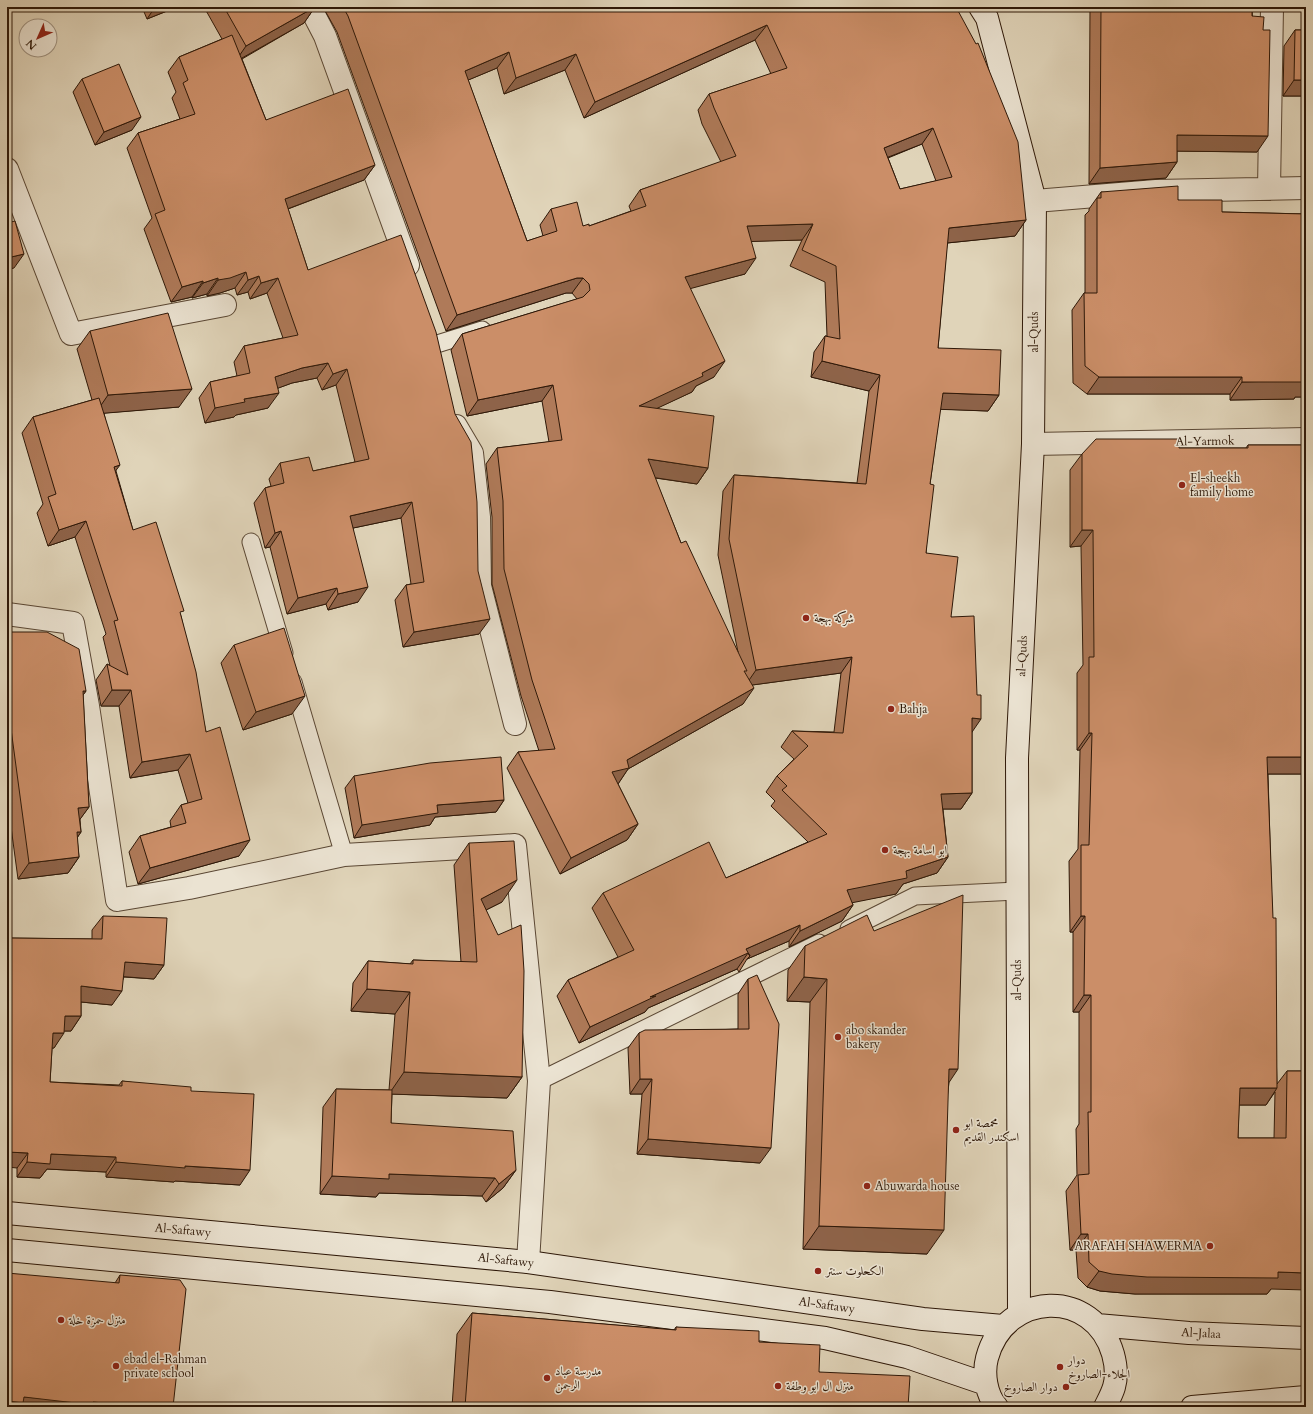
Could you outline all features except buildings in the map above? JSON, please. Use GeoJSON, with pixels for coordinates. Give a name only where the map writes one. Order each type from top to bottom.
{"type":"FeatureCollection","features":[{"type":"Feature","properties":{"kind":"main road"},"geometry":{"type":"LineString","coordinates":[[310,7],[325,36],[416,287]]}},
{"type":"Feature","properties":{"kind":"main road","name":"al-Quds"},"geometry":{"type":"LineString","coordinates":[[980,7],[987,18],[1035,201],[1033,444],[1017,758],[1017,891],[1011,1320]]}},
{"type":"Feature","properties":{"kind":"main road"},"geometry":{"type":"LineString","coordinates":[[1269,189],[1272,7]]}},
{"type":"Feature","properties":{"kind":"main road"},"geometry":{"type":"LineString","coordinates":[[7,169],[71,334],[226,305]]}},
{"type":"Feature","properties":{"kind":"main road"},"geometry":{"type":"LineString","coordinates":[[1035,201],[1156,191],[1306,188]]}},
{"type":"Feature","properties":{"kind":"main road"},"geometry":{"type":"LineString","coordinates":[[429,323],[437,344],[442,367]]}},
{"type":"Feature","properties":{"kind":"main road"},"geometry":{"type":"LineString","coordinates":[[451,404],[456,426],[472,453],[479,517],[480,586],[515,724]]}},
{"type":"Feature","properties":{"kind":"main road","name":"Al-Yarmok"},"geometry":{"type":"LineString","coordinates":[[1033,444],[1306,439]]}},
{"type":"Feature","properties":{"kind":"main road"},"geometry":{"type":"LineString","coordinates":[[7,614],[73,623],[88,706],[117,900],[189,888],[344,855],[515,845],[539,1081],[528,1262]]}},
{"type":"Feature","properties":{"kind":"main road","name":"Al-Saftawy"},"geometry":{"type":"LineString","coordinates":[[7,1213],[528,1262],[923,1318],[1011,1320]]}},
{"type":"Feature","properties":{"kind":"main road"},"geometry":{"type":"LineString","coordinates":[[7,1250],[550,1302],[825,1338],[907,1357],[992,1400]]}},
{"type":"Feature","properties":{"kind":"main road"},"geometry":{"type":"LineString","coordinates":[[992,1400],[985,1363],[991,1343],[1011,1320],[1038,1306],[1059,1306],[1079,1312],[1097,1325],[1110,1343],[1116,1365],[1114,1388],[1105,1407]]}},
{"type":"Feature","properties":{"kind":"main road","name":"Al-Jalaa"},"geometry":{"type":"LineString","coordinates":[[1097,1325],[1189,1333],[1306,1338]]}},
{"type":"Feature","properties":{"kind":"main road"},"geometry":{"type":"LineString","coordinates":[[1192,1407],[1306,1397]]}},
{"type":"Feature","properties":{"kind":"lane"},"geometry":{"type":"LineString","coordinates":[[437,344],[495,326]]}},
{"type":"Feature","properties":{"kind":"lane"},"geometry":{"type":"LineString","coordinates":[[251,542],[344,855]]}},
{"type":"Feature","properties":{"kind":"lane"},"geometry":{"type":"LineString","coordinates":[[539,1081],[915,896],[1017,891]]}},
{"type":"Feature","properties":{"kind":"place","name":"El-sheekh family home"},"geometry":{"type":"Point","coordinates":[1182,485]}},
{"type":"Feature","properties":{"kind":"place","name":"شركة بهجة"},"geometry":{"type":"Point","coordinates":[806,618]}},
{"type":"Feature","properties":{"kind":"place","name":"Bahja"},"geometry":{"type":"Point","coordinates":[891,709]}},
{"type":"Feature","properties":{"kind":"place","name":"ابو اسامة بهجة"},"geometry":{"type":"Point","coordinates":[885,850]}},
{"type":"Feature","properties":{"kind":"place","name":"abo skander bakery"},"geometry":{"type":"Point","coordinates":[838,1037]}},
{"type":"Feature","properties":{"kind":"place","name":"محمصة ابو اسكندر القديم"},"geometry":{"type":"Point","coordinates":[956,1130]}},
{"type":"Feature","properties":{"kind":"place","name":"Abuwarda house"},"geometry":{"type":"Point","coordinates":[867,1186]}},
{"type":"Feature","properties":{"kind":"place","name":"ARAFAH SHAWERMA"},"geometry":{"type":"Point","coordinates":[1210,1246]}},
{"type":"Feature","properties":{"kind":"place","name":"الكحلوت سنتر"},"geometry":{"type":"Point","coordinates":[818,1271]}},
{"type":"Feature","properties":{"kind":"place","name":"منزل حمزة خلة"},"geometry":{"type":"Point","coordinates":[61,1320]}},
{"type":"Feature","properties":{"kind":"place","name":"ebad el-Rahman private school"},"geometry":{"type":"Point","coordinates":[116,1366]}},
{"type":"Feature","properties":{"kind":"place","name":"دوار الجلاء-الصاروخ"},"geometry":{"type":"Point","coordinates":[1060,1367]}},
{"type":"Feature","properties":{"kind":"place","name":"مدرسة عباد الرحمن"},"geometry":{"type":"Point","coordinates":[547,1378]}},
{"type":"Feature","properties":{"kind":"place","name":"منزل ال ابو وطفة"},"geometry":{"type":"Point","coordinates":[778,1386]}},
{"type":"Feature","properties":{"kind":"place","name":"دوار الصاروخ"},"geometry":{"type":"Point","coordinates":[1066,1387]}}]}
